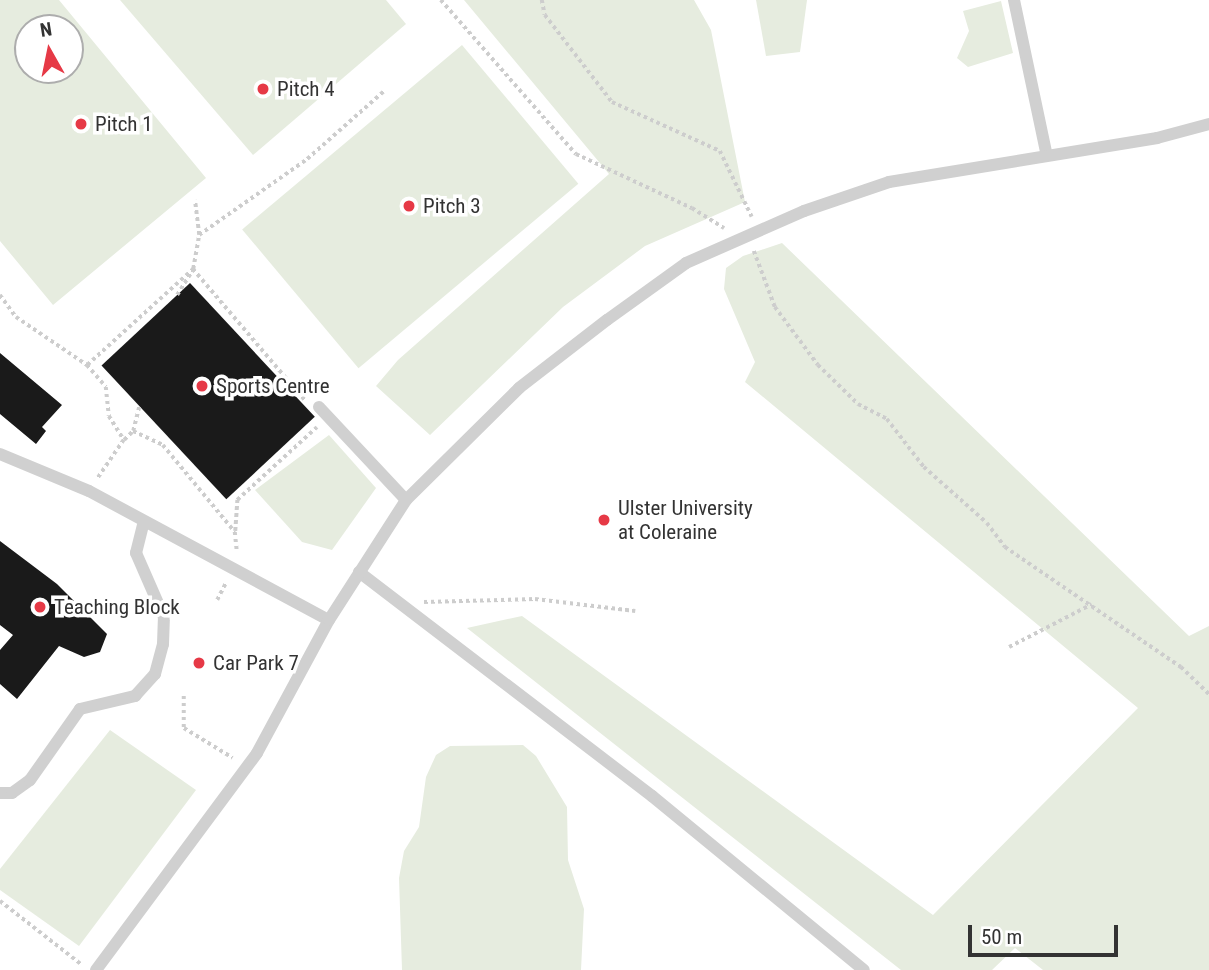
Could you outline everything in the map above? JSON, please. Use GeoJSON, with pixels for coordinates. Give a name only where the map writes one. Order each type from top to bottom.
{"type":"FeatureCollection","features":[{"type":"Feature","properties":{"kind":"lane"},"geometry":{"type":"LineString","coordinates":[[1014,0],[1047,156]]}},
{"type":"Feature","properties":{"kind":"lane"},"geometry":{"type":"LineString","coordinates":[[93,964],[247,766],[329,620],[406,500],[519,388],[686,263],[759,231],[889,183],[1157,138],[1209,124]]}},
{"type":"Feature","properties":{"kind":"lane"},"geometry":{"type":"LineString","coordinates":[[319,407],[406,500]]}},
{"type":"Feature","properties":{"kind":"lane"},"geometry":{"type":"LineString","coordinates":[[0,454],[89,491],[329,620]]}},
{"type":"Feature","properties":{"kind":"lane"},"geometry":{"type":"LineString","coordinates":[[0,793],[12,793],[30,780],[80,709],[135,696],[155,674],[163,644],[163,617],[136,553],[144,522]]}},
{"type":"Feature","properties":{"kind":"lane"},"geometry":{"type":"LineString","coordinates":[[359,572],[652,796],[864,970]]}},
{"type":"Feature","properties":{"kind":"path"},"geometry":{"type":"LineString","coordinates":[[441,0],[576,154],[692,208],[754,250],[775,307],[818,365],[859,404],[887,419],[924,467],[987,523],[1005,547],[1181,667],[1209,694]]}},
{"type":"Feature","properties":{"kind":"path"},"geometry":{"type":"LineString","coordinates":[[542,0],[545,15],[612,102],[720,151],[759,231],[754,250]]}},
{"type":"Feature","properties":{"kind":"path"},"geometry":{"type":"LineString","coordinates":[[199,235],[307,159],[384,91]]}},
{"type":"Feature","properties":{"kind":"path"},"geometry":{"type":"LineString","coordinates":[[177,295],[193,269],[199,235],[195,200]]}},
{"type":"Feature","properties":{"kind":"path"},"geometry":{"type":"LineString","coordinates":[[87,365],[193,269]]}},
{"type":"Feature","properties":{"kind":"path"},"geometry":{"type":"LineString","coordinates":[[193,269],[308,404],[319,407]]}},
{"type":"Feature","properties":{"kind":"path"},"geometry":{"type":"LineString","coordinates":[[0,295],[16,317],[87,365],[106,387],[109,416],[124,440]]}},
{"type":"Feature","properties":{"kind":"path"},"geometry":{"type":"LineString","coordinates":[[89,491],[133,431],[139,407]]}},
{"type":"Feature","properties":{"kind":"path"},"geometry":{"type":"LineString","coordinates":[[232,568],[237,500],[322,422]]}},
{"type":"Feature","properties":{"kind":"path"},"geometry":{"type":"LineString","coordinates":[[133,431],[163,445],[235,532]]}},
{"type":"Feature","properties":{"kind":"path"},"geometry":{"type":"LineString","coordinates":[[404,606],[435,601],[535,599],[635,611]]}},
{"type":"Feature","properties":{"kind":"path"},"geometry":{"type":"LineString","coordinates":[[1009,647],[1092,604]]}},
{"type":"Feature","properties":{"kind":"path"},"geometry":{"type":"LineString","coordinates":[[184,696],[184,728],[247,766]]}},
{"type":"Feature","properties":{"kind":"path"},"geometry":{"type":"LineString","coordinates":[[0,901],[84,965],[93,964]]}},
{"type":"Feature","properties":{"kind":"shaded area","name":"Pitch 1"},"geometry":{"type":"Polygon","coordinates":[[[0,0],[59,0],[71,14],[14,14],[14,84],[84,84],[84,30],[206,178],[53,305],[0,241],[0,0]]]}},
{"type":"Feature","properties":{"kind":"shaded area","name":"Pitch 4"},"geometry":{"type":"Polygon","coordinates":[[[120,0],[386,0],[406,24],[253,155],[120,0]]]}},
{"type":"Feature","properties":{"kind":"shaded area"},"geometry":{"type":"Polygon","coordinates":[[[464,0],[694,0],[711,30],[745,202],[645,246],[563,307],[430,435],[376,386],[398,360],[609,174],[464,0]]]}},
{"type":"Feature","properties":{"kind":"shaded area"},"geometry":{"type":"Polygon","coordinates":[[[756,0],[807,0],[800,52],[766,56],[756,0]]]}},
{"type":"Feature","properties":{"kind":"shaded area"},"geometry":{"type":"Polygon","coordinates":[[[1001,1],[1013,53],[968,67],[957,58],[969,31],[963,11],[1001,1]]]}},
{"type":"Feature","properties":{"kind":"shaded area","name":"Pitch 3"},"geometry":{"type":"Polygon","coordinates":[[[462,45],[578,184],[358,368],[242,229],[462,45]]]}},
{"type":"Feature","properties":{"kind":"shaded area"},"geometry":{"type":"Polygon","coordinates":[[[782,243],[1189,636],[1209,626],[1209,970],[1043,970],[1015,948],[992,970],[901,970],[467,628],[522,616],[933,915],[1138,708],[745,382],[755,362],[724,289],[726,268],[743,256],[782,243]]]}},
{"type":"Feature","properties":{"kind":"shaded area"},"geometry":{"type":"Polygon","coordinates":[[[329,435],[376,488],[332,550],[302,542],[255,490],[329,435]]]}},
{"type":"Feature","properties":{"kind":"shaded area"},"geometry":{"type":"Polygon","coordinates":[[[110,730],[196,790],[79,946],[0,890],[0,869],[110,730]]]}},
{"type":"Feature","properties":{"kind":"shaded area"},"geometry":{"type":"Polygon","coordinates":[[[523,745],[536,756],[567,807],[568,860],[584,909],[581,970],[402,970],[399,878],[404,851],[419,827],[426,777],[436,755],[450,746],[523,745]]]}},
{"type":"Feature","properties":{"kind":"building","name":"Sports Centre"},"geometry":{"type":"Polygon","coordinates":[[[190,283],[315,417],[226,499],[102,366],[190,283]]]}},
{"type":"Feature","properties":{"kind":"building"},"geometry":{"type":"Polygon","coordinates":[[[0,353],[62,405],[42,427],[46,431],[36,444],[0,414],[0,353]]]}},
{"type":"Feature","properties":{"kind":"building","name":"Teaching Block"},"geometry":{"type":"Polygon","coordinates":[[[0,541],[57,584],[107,634],[100,652],[84,657],[59,646],[17,699],[0,684],[0,650],[13,635],[0,625],[0,541]]]}},
{"type":"Feature","properties":{"kind":"place","name":"Pitch 4"},"geometry":{"type":"Point","coordinates":[263,89]}},
{"type":"Feature","properties":{"kind":"place","name":"Pitch 1"},"geometry":{"type":"Point","coordinates":[81,124]}},
{"type":"Feature","properties":{"kind":"place","name":"Pitch 3"},"geometry":{"type":"Point","coordinates":[409,206]}},
{"type":"Feature","properties":{"kind":"place","name":"Sports Centre"},"geometry":{"type":"Point","coordinates":[202,386]}},
{"type":"Feature","properties":{"kind":"place","name":"Ulster University at Coleraine"},"geometry":{"type":"Point","coordinates":[604,520]}},
{"type":"Feature","properties":{"kind":"place","name":"Teaching Block"},"geometry":{"type":"Point","coordinates":[40,607]}},
{"type":"Feature","properties":{"kind":"place","name":"Car Park 7"},"geometry":{"type":"Point","coordinates":[199,663]}}]}
